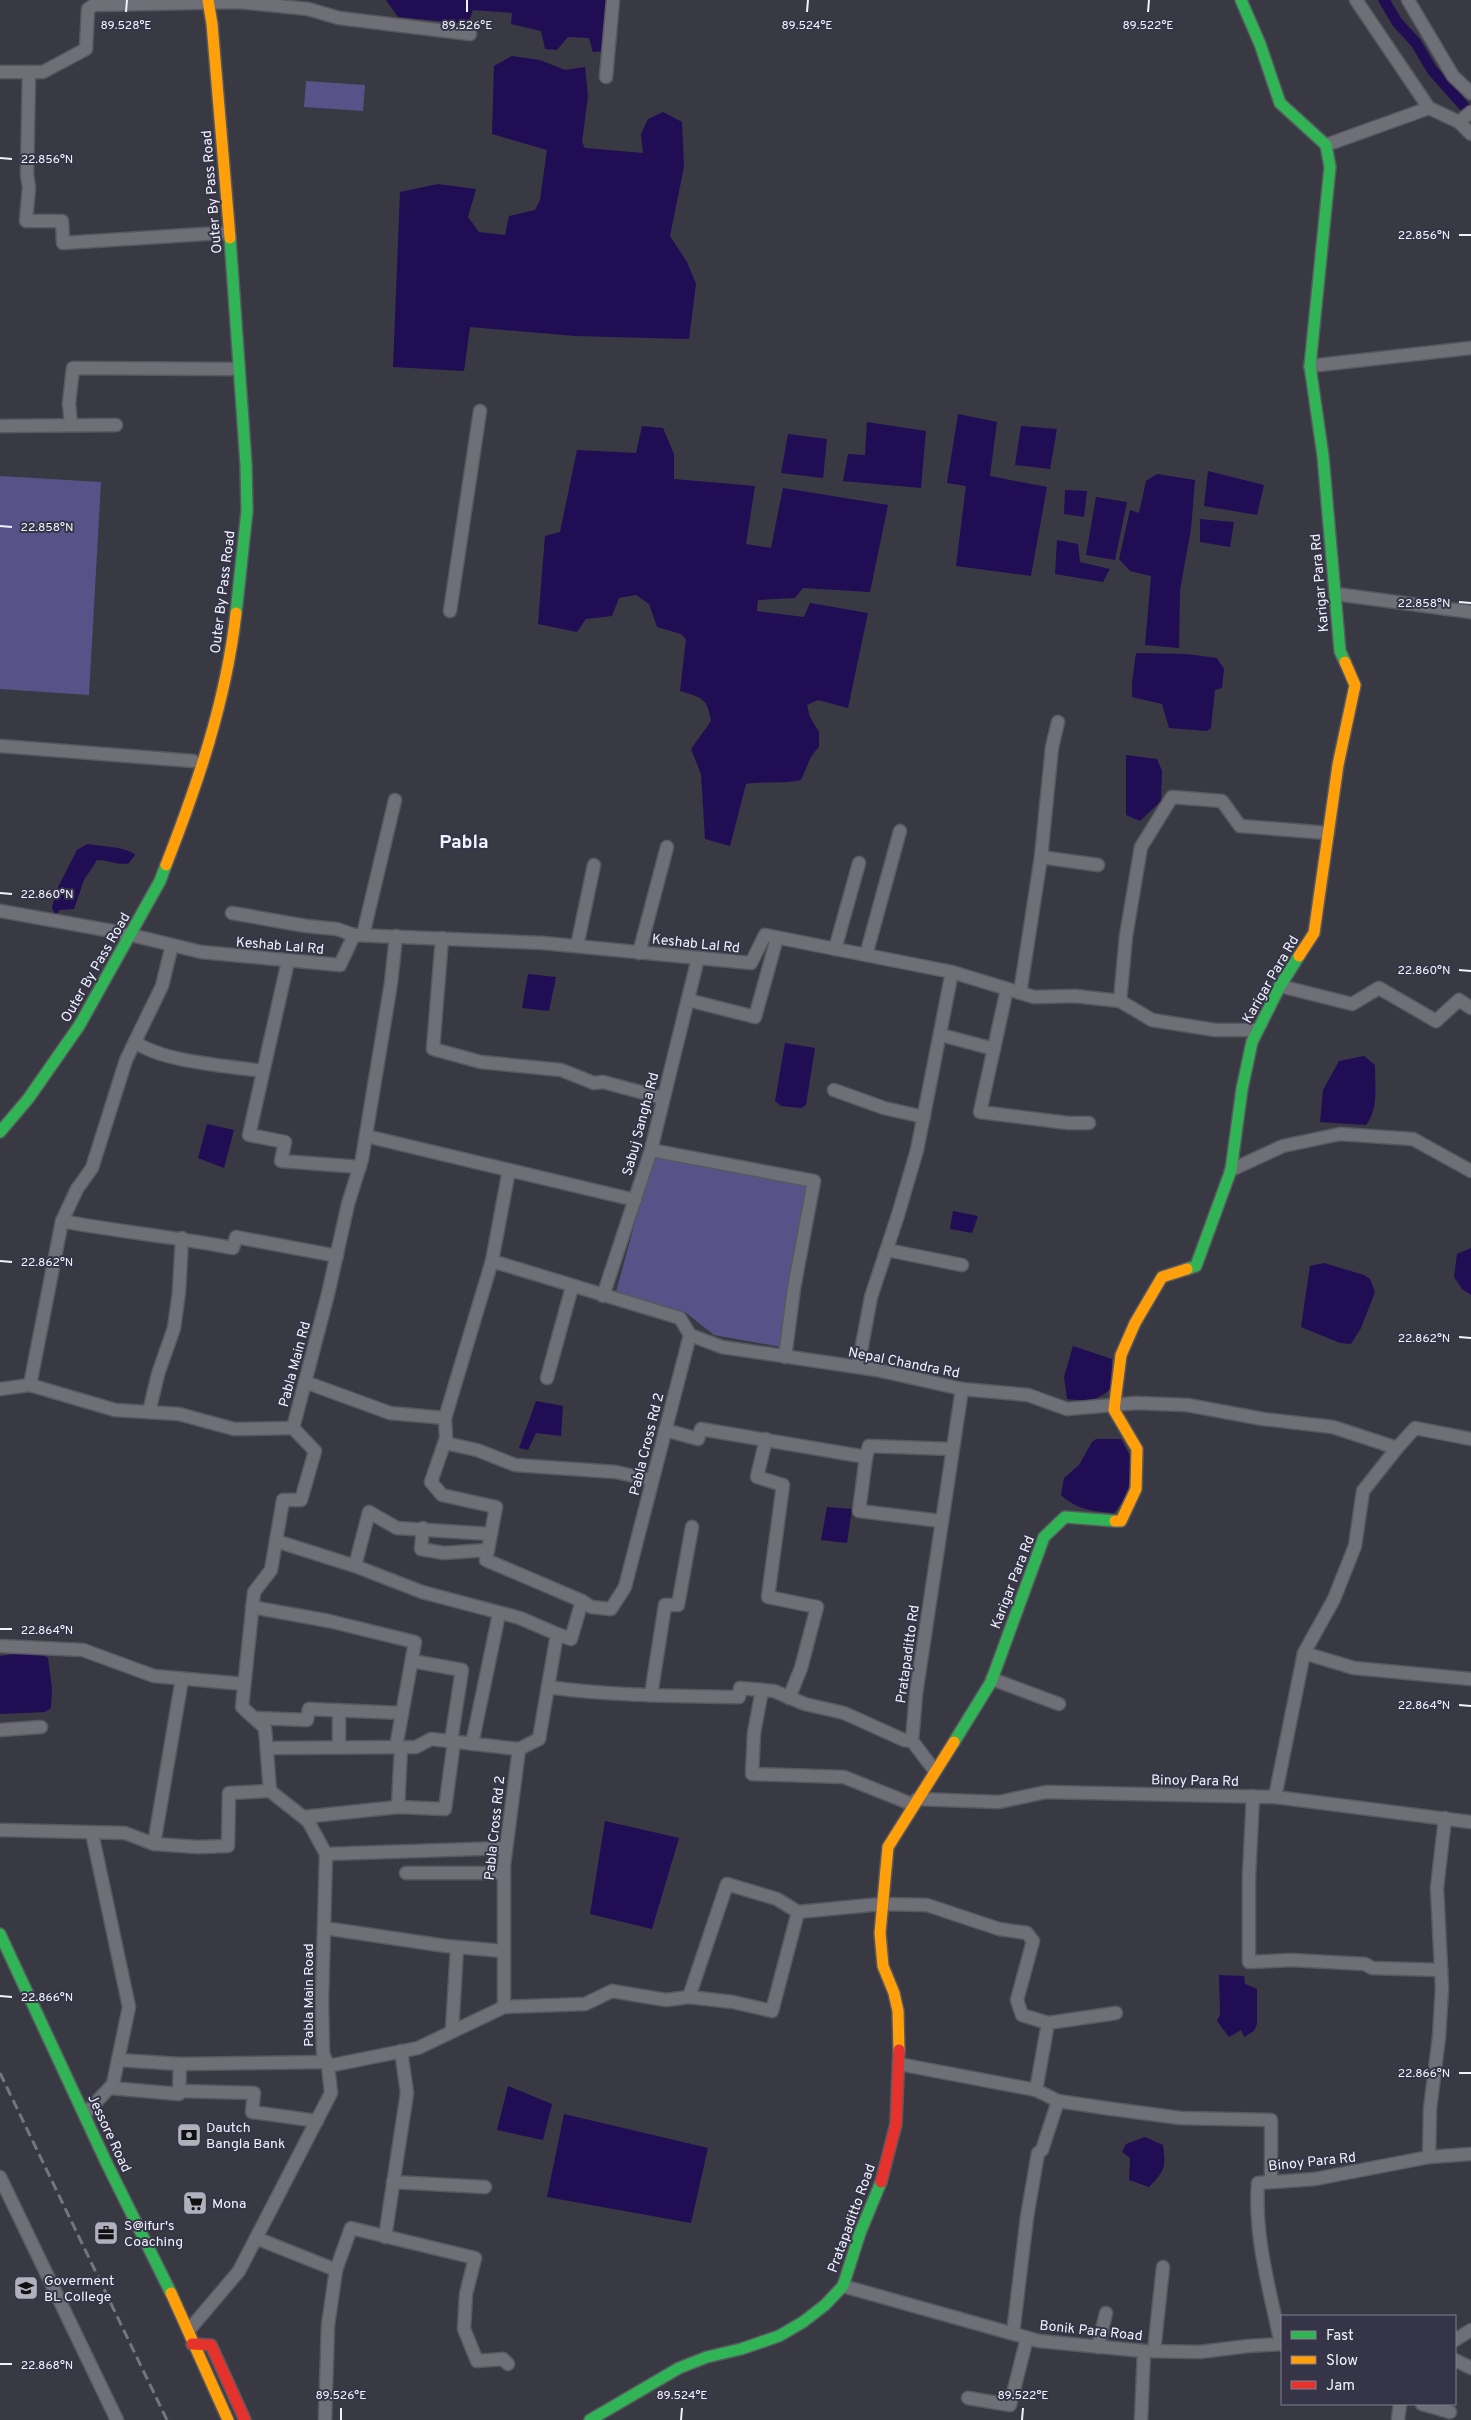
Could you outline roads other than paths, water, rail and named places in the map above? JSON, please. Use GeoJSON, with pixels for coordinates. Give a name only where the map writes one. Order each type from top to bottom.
{"type":"FeatureCollection","features":[{"type":"Feature","properties":{"kind":"main road"},"geometry":{"type":"LineString","coordinates":[[1241,0],[1260,44],[1280,103],[1326,145]]}},
{"type":"Feature","properties":{"kind":"main road","name":"Outer By Pass Road"},"geometry":{"type":"LineString","coordinates":[[0,1132],[28,1099],[79,1026],[127,934],[152,878],[180,803],[215,678],[226,616],[237,511],[232,370],[202,26],[203,1]]}},
{"type":"Feature","properties":{"kind":"main road","name":"Outer By Pass Road"},"geometry":{"type":"LineString","coordinates":[[0,1121],[23,1095],[73,1022],[160,881],[188,811],[219,711],[236,616],[247,511],[238,326],[203,1]]}},
{"type":"Feature","properties":{"kind":"main road","name":"Karigar Para Rd"},"geometry":{"type":"LineString","coordinates":[[935,1771],[992,1679],[1044,1537],[1065,1517],[1121,1521],[1136,1490],[1137,1449],[1113,1405],[1121,1355],[1135,1323],[1162,1277],[1196,1266],[1231,1170],[1242,1089],[1257,1030],[1280,986],[1314,932],[1338,765],[1355,685],[1340,650],[1323,456],[1310,366],[1330,167],[1326,145]]}},
{"type":"Feature","properties":{"kind":"main road"},"geometry":{"type":"LineString","coordinates":[[881,1904],[888,1847],[935,1771]]}},
{"type":"Feature","properties":{"kind":"main road","name":"Pratapaditto Road"},"geometry":{"type":"LineString","coordinates":[[590,2420],[680,2368],[707,2356],[741,2349],[779,2336],[803,2322],[825,2305],[843,2286],[888,2159],[896,2124],[899,2064],[898,2011],[881,1953],[881,1904]]}},
{"type":"Feature","properties":{"kind":"main road","name":"Jessore Road"},"geometry":{"type":"LineString","coordinates":[[0,1934],[189,2330],[192,2344],[228,2420]]}},
{"type":"Feature","properties":{"kind":"main road"},"geometry":{"type":"LineString","coordinates":[[192,2344],[211,2345],[245,2420]]}},
{"type":"Feature","properties":{"kind":"street"},"geometry":{"type":"LineString","coordinates":[[606,77],[613,0]]}},
{"type":"Feature","properties":{"kind":"street"},"geometry":{"type":"LineString","coordinates":[[1356,0],[1429,108],[1459,122],[1471,134]]}},
{"type":"Feature","properties":{"kind":"street"},"geometry":{"type":"LineString","coordinates":[[1408,0],[1453,76],[1471,93]]}},
{"type":"Feature","properties":{"kind":"street"},"geometry":{"type":"LineString","coordinates":[[0,72],[43,72],[86,49],[88,9],[94,5],[203,1],[239,2],[308,9],[339,18],[470,34]]}},
{"type":"Feature","properties":{"kind":"street"},"geometry":{"type":"LineString","coordinates":[[29,72],[26,175],[29,187],[26,221],[62,221],[63,243],[220,233]]}},
{"type":"Feature","properties":{"kind":"street"},"geometry":{"type":"LineString","coordinates":[[1326,145],[1429,108]]}},
{"type":"Feature","properties":{"kind":"street"},"geometry":{"type":"LineString","coordinates":[[1459,122],[1471,112]]}},
{"type":"Feature","properties":{"kind":"street"},"geometry":{"type":"LineString","coordinates":[[1310,366],[1471,348]]}},
{"type":"Feature","properties":{"kind":"street"},"geometry":{"type":"LineString","coordinates":[[71,425],[69,403],[72,368],[232,370]]}},
{"type":"Feature","properties":{"kind":"street"},"geometry":{"type":"LineString","coordinates":[[450,611],[480,411]]}},
{"type":"Feature","properties":{"kind":"street"},"geometry":{"type":"LineString","coordinates":[[0,426],[116,425]]}},
{"type":"Feature","properties":{"kind":"street"},"geometry":{"type":"LineString","coordinates":[[1336,594],[1471,612]]}},
{"type":"Feature","properties":{"kind":"street"},"geometry":{"type":"LineString","coordinates":[[1058,722],[1052,748],[1042,857],[1014,991],[994,1049],[980,1112],[1068,1123],[1089,1123]]}},
{"type":"Feature","properties":{"kind":"street"},"geometry":{"type":"LineString","coordinates":[[0,746],[193,761]]}},
{"type":"Feature","properties":{"kind":"street"},"geometry":{"type":"LineString","coordinates":[[1120,1001],[1126,936],[1141,847],[1172,797],[1222,801],[1240,826],[1328,833]]}},
{"type":"Feature","properties":{"kind":"street"},"geometry":{"type":"LineString","coordinates":[[232,913],[306,926],[337,929],[358,935],[395,800]]}},
{"type":"Feature","properties":{"kind":"street"},"geometry":{"type":"LineString","coordinates":[[866,955],[900,831]]}},
{"type":"Feature","properties":{"kind":"street"},"geometry":{"type":"LineString","coordinates":[[639,952],[667,847]]}},
{"type":"Feature","properties":{"kind":"street"},"geometry":{"type":"LineString","coordinates":[[1042,857],[1098,865]]}},
{"type":"Feature","properties":{"kind":"street"},"geometry":{"type":"LineString","coordinates":[[835,949],[859,862]]}},
{"type":"Feature","properties":{"kind":"street"},"geometry":{"type":"LineString","coordinates":[[577,946],[594,865]]}},
{"type":"Feature","properties":{"kind":"street","name":"Keshab Lal Rd"},"geometry":{"type":"LineString","coordinates":[[0,911],[127,934],[200,952],[340,964],[358,935],[577,946],[751,963],[765,935],[777,938]]}},
{"type":"Feature","properties":{"kind":"street","name":"Pabla Main Rd"},"geometry":{"type":"LineString","coordinates":[[270,1791],[266,1728],[242,1707],[254,1592],[271,1570],[283,1500],[301,1500],[315,1451],[293,1428],[348,1204],[360,1167],[391,983],[396,936]]}},
{"type":"Feature","properties":{"kind":"street"},"geometry":{"type":"LineString","coordinates":[[442,938],[433,1049],[481,1062],[561,1070],[594,1083],[603,1082],[664,1098]]}},
{"type":"Feature","properties":{"kind":"street"},"geometry":{"type":"LineString","coordinates":[[688,1000],[755,1017],[777,938],[952,972],[1034,997],[1075,996],[1120,1001],[1152,1020],[1215,1030],[1257,1030]]}},
{"type":"Feature","properties":{"kind":"street"},"geometry":{"type":"LineString","coordinates":[[30,1385],[62,1221],[77,1189],[92,1168],[126,1060],[162,986],[172,945]]}},
{"type":"Feature","properties":{"kind":"street","name":"Sabuj Sangha Rd"},"geometry":{"type":"LineString","coordinates":[[603,1296],[650,1150],[698,958]]}},
{"type":"Feature","properties":{"kind":"street"},"geometry":{"type":"LineString","coordinates":[[288,960],[249,1135],[285,1142],[281,1161],[360,1167]]}},
{"type":"Feature","properties":{"kind":"street"},"geometry":{"type":"LineString","coordinates":[[858,1367],[871,1297],[917,1150],[952,972]]}},
{"type":"Feature","properties":{"kind":"street"},"geometry":{"type":"LineString","coordinates":[[1280,986],[1352,1004],[1379,988],[1436,1022],[1459,1000],[1471,1008]]}},
{"type":"Feature","properties":{"kind":"street"},"geometry":{"type":"LineString","coordinates":[[941,1035],[994,1049]]}},
{"type":"Feature","properties":{"kind":"street"},"geometry":{"type":"LineString","coordinates":[[135,1042],[146,1050],[196,1061],[264,1071]]}},
{"type":"Feature","properties":{"kind":"street"},"geometry":{"type":"LineString","coordinates":[[834,1090],[884,1108],[924,1117]]}},
{"type":"Feature","properties":{"kind":"street"},"geometry":{"type":"LineString","coordinates":[[1231,1170],[1283,1146],[1340,1134],[1413,1139],[1471,1171]]}},
{"type":"Feature","properties":{"kind":"street"},"geometry":{"type":"LineString","coordinates":[[366,1136],[635,1200]]}},
{"type":"Feature","properties":{"kind":"street"},"geometry":{"type":"LineString","coordinates":[[650,1150],[814,1182],[794,1288],[785,1357]]}},
{"type":"Feature","properties":{"kind":"street"},"geometry":{"type":"LineString","coordinates":[[276,1541],[355,1566],[422,1592],[499,1614],[520,1618],[571,1638],[582,1601],[486,1560],[496,1507],[442,1495],[432,1482],[445,1443],[445,1418],[492,1261],[510,1170]]}},
{"type":"Feature","properties":{"kind":"street"},"geometry":{"type":"LineString","coordinates":[[62,1221],[108,1230],[182,1238],[233,1248],[236,1237],[336,1256]]}},
{"type":"Feature","properties":{"kind":"street"},"geometry":{"type":"LineString","coordinates":[[149,1412],[158,1374],[174,1328],[182,1238]]}},
{"type":"Feature","properties":{"kind":"street"},"geometry":{"type":"LineString","coordinates":[[887,1250],[962,1265]]}},
{"type":"Feature","properties":{"kind":"street"},"geometry":{"type":"LineString","coordinates":[[492,1261],[572,1287],[680,1318],[690,1335]]}},
{"type":"Feature","properties":{"kind":"street"},"geometry":{"type":"LineString","coordinates":[[547,1378],[572,1287]]}},
{"type":"Feature","properties":{"kind":"street","name":"Nepal Chandra Rd"},"geometry":{"type":"LineString","coordinates":[[690,1335],[722,1347],[858,1367],[962,1389],[1028,1395],[1067,1409],[1136,1403],[1187,1405],[1263,1419],[1333,1427],[1397,1448]]}},
{"type":"Feature","properties":{"kind":"street","name":"Pabla Cross Rd 2"},"geometry":{"type":"LineString","coordinates":[[582,1601],[591,1607],[611,1609],[625,1587],[690,1335]]}},
{"type":"Feature","properties":{"kind":"street"},"geometry":{"type":"LineString","coordinates":[[304,1382],[390,1413],[445,1418]]}},
{"type":"Feature","properties":{"kind":"street"},"geometry":{"type":"LineString","coordinates":[[0,1389],[30,1385],[115,1410],[179,1414],[234,1429],[293,1428]]}},
{"type":"Feature","properties":{"kind":"street","name":"Pratapaditto Rd"},"geometry":{"type":"LineString","coordinates":[[912,1740],[916,1694],[940,1522],[962,1389]]}},
{"type":"Feature","properties":{"kind":"street"},"geometry":{"type":"LineString","coordinates":[[1275,1797],[1304,1653],[1334,1599],[1355,1546],[1363,1491],[1415,1428],[1471,1438]]}},
{"type":"Feature","properties":{"kind":"street"},"geometry":{"type":"LineString","coordinates":[[665,1430],[698,1440],[701,1429],[866,1457]]}},
{"type":"Feature","properties":{"kind":"street"},"geometry":{"type":"LineString","coordinates":[[766,1439],[756,1478],[782,1484],[768,1597],[817,1607],[801,1668],[789,1698]]}},
{"type":"Feature","properties":{"kind":"street"},"geometry":{"type":"LineString","coordinates":[[445,1443],[477,1450],[515,1465],[616,1472],[652,1480]]}},
{"type":"Feature","properties":{"kind":"street"},"geometry":{"type":"LineString","coordinates":[[940,1522],[859,1511],[866,1457],[868,1446],[952,1449]]}},
{"type":"Feature","properties":{"kind":"street"},"geometry":{"type":"LineString","coordinates":[[355,1566],[369,1512],[396,1528],[423,1528],[491,1534]]}},
{"type":"Feature","properties":{"kind":"street"},"geometry":{"type":"LineString","coordinates":[[651,1695],[665,1605],[678,1605],[692,1527]]}},
{"type":"Feature","properties":{"kind":"street"},"geometry":{"type":"LineString","coordinates":[[423,1528],[421,1549],[444,1553],[488,1550]]}},
{"type":"Feature","properties":{"kind":"street"},"geometry":{"type":"LineString","coordinates":[[252,1608],[329,1621],[416,1642],[402,1713],[398,1747],[398,1807]]}},
{"type":"Feature","properties":{"kind":"street"},"geometry":{"type":"LineString","coordinates":[[472,1744],[499,1614]]}},
{"type":"Feature","properties":{"kind":"street"},"geometry":{"type":"LineString","coordinates":[[267,1748],[416,1747],[432,1739],[519,1749],[539,1739],[557,1634]]}},
{"type":"Feature","properties":{"kind":"street"},"geometry":{"type":"LineString","coordinates":[[0,1646],[83,1650],[154,1676],[244,1684]]}},
{"type":"Feature","properties":{"kind":"street"},"geometry":{"type":"LineString","coordinates":[[1304,1653],[1354,1668],[1471,1679]]}},
{"type":"Feature","properties":{"kind":"street"},"geometry":{"type":"LineString","coordinates":[[302,1817],[398,1807],[445,1809],[462,1670],[412,1661]]}},
{"type":"Feature","properties":{"kind":"street"},"geometry":{"type":"LineString","coordinates":[[154,1844],[182,1679]]}},
{"type":"Feature","properties":{"kind":"street"},"geometry":{"type":"LineString","coordinates":[[992,1679],[1059,1704]]}},
{"type":"Feature","properties":{"kind":"street"},"geometry":{"type":"LineString","coordinates":[[548,1688],[594,1693],[738,1697],[740,1688],[774,1691],[805,1704],[844,1713],[904,1740],[912,1740],[935,1771]]}},
{"type":"Feature","properties":{"kind":"street"},"geometry":{"type":"LineString","coordinates":[[762,1690],[754,1733],[752,1774],[844,1776],[916,1802]]}},
{"type":"Feature","properties":{"kind":"street"},"geometry":{"type":"LineString","coordinates":[[255,1718],[307,1720],[309,1709],[402,1713]]}},
{"type":"Feature","properties":{"kind":"street"},"geometry":{"type":"LineString","coordinates":[[338,1747],[340,1710]]}},
{"type":"Feature","properties":{"kind":"street"},"geometry":{"type":"LineString","coordinates":[[0,1730],[41,1727]]}},
{"type":"Feature","properties":{"kind":"street","name":"Pabla Cross Rd 2"},"geometry":{"type":"LineString","coordinates":[[504,2007],[504,1873],[519,1749]]}},
{"type":"Feature","properties":{"kind":"street"},"geometry":{"type":"LineString","coordinates":[[0,1830],[125,1834],[154,1844],[198,1847],[228,1846],[229,1793],[270,1791],[308,1821],[326,1854],[506,1848]]}},
{"type":"Feature","properties":{"kind":"street","name":"Binoy Para Rd"},"geometry":{"type":"LineString","coordinates":[[916,1802],[999,1802],[1046,1792],[1254,1796],[1275,1797],[1471,1822]]}},
{"type":"Feature","properties":{"kind":"street"},"geometry":{"type":"LineString","coordinates":[[1254,1796],[1249,1876],[1249,1962],[1290,1960],[1366,1964],[1372,1968],[1441,1970]]}},
{"type":"Feature","properties":{"kind":"street"},"geometry":{"type":"LineString","coordinates":[[1429,2157],[1430,2109],[1439,2037],[1442,1988],[1437,1888],[1445,1818]]}},
{"type":"Feature","properties":{"kind":"street"},"geometry":{"type":"LineString","coordinates":[[85,2114],[114,2084],[129,2007],[92,1833]]}},
{"type":"Feature","properties":{"kind":"street","name":"Pabla Main Road"},"geometry":{"type":"LineString","coordinates":[[189,2330],[239,2271],[331,2093],[327,2064],[323,2053],[322,1999],[326,1854]]}},
{"type":"Feature","properties":{"kind":"street"},"geometry":{"type":"LineString","coordinates":[[406,1873],[504,1873]]}},
{"type":"Feature","properties":{"kind":"street"},"geometry":{"type":"LineString","coordinates":[[689,1997],[727,1884],[777,1899],[798,1912],[881,1904],[927,1905],[999,1930],[1027,1933],[1033,1941],[1017,2000],[1022,2015],[1048,2023],[1116,2013]]}},
{"type":"Feature","properties":{"kind":"street"},"geometry":{"type":"LineString","coordinates":[[118,2060],[180,2064],[327,2064],[418,2048],[504,2007],[585,2004],[612,1991],[666,2000],[689,1997],[733,2002],[772,2011],[798,1912]]}},
{"type":"Feature","properties":{"kind":"street"},"geometry":{"type":"LineString","coordinates":[[324,1928],[456,1947],[503,1951]]}},
{"type":"Feature","properties":{"kind":"street"},"geometry":{"type":"LineString","coordinates":[[452,2032],[456,1947]]}},
{"type":"Feature","properties":{"kind":"street"},"geometry":{"type":"LineString","coordinates":[[1036,2090],[1048,2023]]}},
{"type":"Feature","properties":{"kind":"street"},"geometry":{"type":"LineString","coordinates":[[385,2236],[407,2093],[402,2051]]}},
{"type":"Feature","properties":{"kind":"street"},"geometry":{"type":"LineString","coordinates":[[180,2064],[180,2091]]}},
{"type":"Feature","properties":{"kind":"street"},"geometry":{"type":"LineString","coordinates":[[899,2064],[1036,2090],[1058,2101],[1180,2118],[1271,2120],[1272,2181]]}},
{"type":"Feature","properties":{"kind":"street"},"geometry":{"type":"LineString","coordinates":[[110,2088],[180,2094],[180,2091],[254,2093],[252,2112],[317,2121]]}},
{"type":"Feature","properties":{"kind":"street"},"geometry":{"type":"LineString","coordinates":[[1013,2333],[1027,2217],[1038,2154],[1042,2150],[1058,2101]]}},
{"type":"Feature","properties":{"kind":"street","name":"Binoy Para Rd"},"geometry":{"type":"LineString","coordinates":[[1281,2344],[1260,2248],[1256,2200],[1258,2183],[1315,2179],[1429,2157],[1471,2154]]}},
{"type":"Feature","properties":{"kind":"street"},"geometry":{"type":"LineString","coordinates":[[0,2178],[116,2420]]}},
{"type":"Feature","properties":{"kind":"street"},"geometry":{"type":"LineString","coordinates":[[393,2182],[485,2187]]}},
{"type":"Feature","properties":{"kind":"street"},"geometry":{"type":"LineString","coordinates":[[325,2420],[328,2325],[336,2270],[351,2228],[475,2258],[466,2294],[464,2330],[477,2361],[503,2359],[508,2364]]}},
{"type":"Feature","properties":{"kind":"street"},"geometry":{"type":"LineString","coordinates":[[256,2238],[336,2270]]}},
{"type":"Feature","properties":{"kind":"street"},"geometry":{"type":"LineString","coordinates":[[1141,2420],[1149,2351],[1163,2267]]}},
{"type":"Feature","properties":{"kind":"street","name":"Bonik Para Road"},"geometry":{"type":"LineString","coordinates":[[843,2286],[1039,2341],[1149,2351],[1200,2352],[1281,2344]]}},
{"type":"Feature","properties":{"kind":"street"},"geometry":{"type":"LineString","coordinates":[[1098,2347],[1106,2313]]}},
{"type":"Feature","properties":{"kind":"street"},"geometry":{"type":"LineString","coordinates":[[1456,2339],[1471,2330]]}},
{"type":"Feature","properties":{"kind":"street"},"geometry":{"type":"LineString","coordinates":[[968,2398],[1010,2405],[1027,2338]]}},
{"type":"Feature","properties":{"kind":"street"},"geometry":{"type":"LineString","coordinates":[[1456,2360],[1471,2368]]}},
{"type":"Feature","properties":{"kind":"street"},"geometry":{"type":"LineString","coordinates":[[1398,2420],[1400,2405]]}},
{"type":"Feature","properties":{"kind":"street"},"geometry":{"type":"LineString","coordinates":[[1426,2405],[1450,2412]]}},
{"type":"Feature","properties":{"kind":"waterway"},"geometry":{"type":"LineString","coordinates":[[1384,0],[1397,22],[1416,43],[1432,70],[1471,114]]}},
{"type":"Feature","properties":{"kind":"railway"},"geometry":{"type":"LineString","coordinates":[[0,2073],[167,2420]]}},
{"type":"Feature","properties":{"kind":"place","name":"Dautch Bangla Bank"},"geometry":{"type":"Point","coordinates":[189,2135]}},
{"type":"Feature","properties":{"kind":"place","name":"Mona"},"geometry":{"type":"Point","coordinates":[195,2203]}},
{"type":"Feature","properties":{"kind":"place","name":"S@ifur's Coaching"},"geometry":{"type":"Point","coordinates":[106,2233]}},
{"type":"Feature","properties":{"kind":"place","name":"Goverment BL College"},"geometry":{"type":"Point","coordinates":[26,2288]}},
{"type":"Feature","properties":{"kind":"district","name":"Pabla"},"geometry":{"type":"Point","coordinates":[464,841]}}]}
